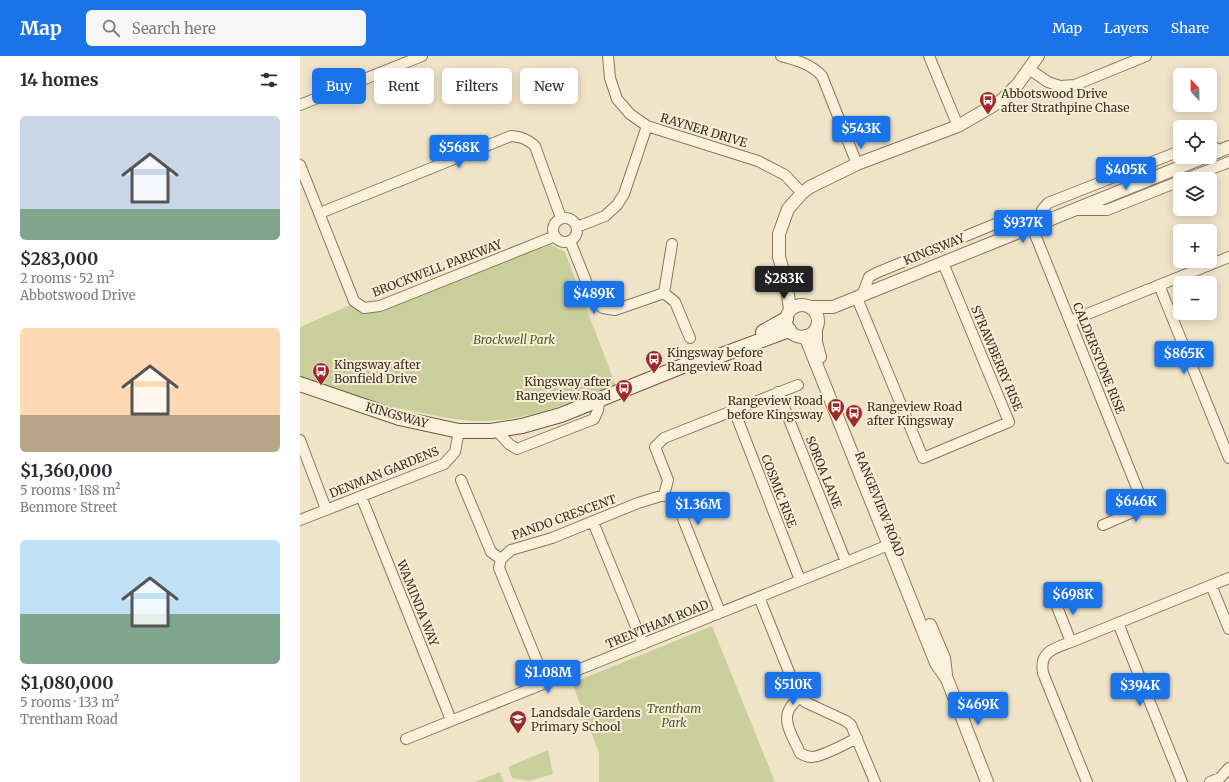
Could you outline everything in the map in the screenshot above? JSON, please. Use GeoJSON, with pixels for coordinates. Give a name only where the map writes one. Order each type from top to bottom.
{"type":"FeatureCollection","features":[{"type":"Feature","properties":{"kind":"main road","name":"KINGSWAY"},"geometry":{"type":"LineString","coordinates":[[300,384],[399,418],[459,431],[475,432],[496,430],[522,426],[561,415],[704,357],[719,356],[788,320]]}},
{"type":"Feature","properties":{"kind":"street"},"geometry":{"type":"LineString","coordinates":[[300,105],[422,56]]}},
{"type":"Feature","properties":{"kind":"street","name":"RAYNER DRIVE"},"geometry":{"type":"LineString","coordinates":[[608,56],[610,78],[617,100],[630,114],[647,126],[758,161],[785,175],[802,193]]}},
{"type":"Feature","properties":{"kind":"street"},"geometry":{"type":"LineString","coordinates":[[781,56],[798,61],[815,69],[822,76],[857,164]]}},
{"type":"Feature","properties":{"kind":"street"},"geometry":{"type":"LineString","coordinates":[[929,56],[958,126]]}},
{"type":"Feature","properties":{"kind":"street"},"geometry":{"type":"LineString","coordinates":[[786,281],[806,306],[817,315],[817,326],[811,334],[804,336],[794,335],[788,320],[786,281],[779,257],[779,234],[788,209],[802,193],[810,187],[857,164],[958,126],[1001,101],[1018,84],[1038,56]]}},
{"type":"Feature","properties":{"kind":"street"},"geometry":{"type":"LineString","coordinates":[[1029,69],[1048,82],[1060,86],[1074,85],[1146,56]]}},
{"type":"Feature","properties":{"kind":"street"},"geometry":{"type":"LineString","coordinates":[[577,227],[605,216],[617,205],[624,194],[647,126]]}},
{"type":"Feature","properties":{"kind":"street"},"geometry":{"type":"LineString","coordinates":[[320,214],[511,136],[521,137],[528,140],[535,146],[561,218]]}},
{"type":"Feature","properties":{"kind":"street"},"geometry":{"type":"LineString","coordinates":[[1038,225],[1042,210],[1048,204],[1173,154]]}},
{"type":"Feature","properties":{"kind":"street"},"geometry":{"type":"LineString","coordinates":[[1204,172],[1229,162]]}},
{"type":"Feature","properties":{"kind":"street","name":"KINGSWAY"},"geometry":{"type":"LineString","coordinates":[[806,306],[833,307],[1188,164]]}},
{"type":"Feature","properties":{"kind":"street","name":"BROCKWELL PARKWAY"},"geometry":{"type":"LineString","coordinates":[[300,165],[354,301],[364,308],[380,306],[555,236]]}},
{"type":"Feature","properties":{"kind":"street","name":"KINGSWAY"},"geometry":{"type":"LineString","coordinates":[[1074,210],[1107,210],[1173,184]]}},
{"type":"Feature","properties":{"kind":"street"},"geometry":{"type":"LineString","coordinates":[[561,218],[574,221],[577,227],[575,236],[570,241],[562,242],[555,236],[553,229],[554,225],[561,218]]}},
{"type":"Feature","properties":{"kind":"street","name":"KINGSWAY"},"geometry":{"type":"LineString","coordinates":[[859,297],[868,277],[995,224],[1003,222],[1018,233]]}},
{"type":"Feature","properties":{"kind":"street","name":"CALDERSTONE RISE"},"geometry":{"type":"LineString","coordinates":[[1038,225],[1070,321],[1141,498],[1140,509],[1103,525]]}},
{"type":"Feature","properties":{"kind":"street"},"geometry":{"type":"LineString","coordinates":[[570,241],[594,301],[603,308],[615,310],[664,293]]}},
{"type":"Feature","properties":{"kind":"street"},"geometry":{"type":"LineString","coordinates":[[664,293],[672,244]]}},
{"type":"Feature","properties":{"kind":"street"},"geometry":{"type":"LineString","coordinates":[[1070,321],[1229,257]]}},
{"type":"Feature","properties":{"kind":"street","name":"STRAWBERRY RISE"},"geometry":{"type":"LineString","coordinates":[[859,297],[923,458],[1010,422],[943,263]]}},
{"type":"Feature","properties":{"kind":"street"},"geometry":{"type":"LineString","coordinates":[[1159,285],[1229,458]]}},
{"type":"Feature","properties":{"kind":"street"},"geometry":{"type":"LineString","coordinates":[[664,293],[674,302],[690,338]]}},
{"type":"Feature","properties":{"kind":"street"},"geometry":{"type":"LineString","coordinates":[[788,320],[796,306],[806,306]]}},
{"type":"Feature","properties":{"kind":"street","name":"KINGSWAY"},"geometry":{"type":"LineString","coordinates":[[817,326],[833,307]]}},
{"type":"Feature","properties":{"kind":"street","name":"RANGEVIEW ROAD"},"geometry":{"type":"LineString","coordinates":[[817,326],[816,342],[818,351],[838,410]]}},
{"type":"Feature","properties":{"kind":"street","name":"RANGEVIEW ROAD"},"geometry":{"type":"LineString","coordinates":[[804,336],[838,410],[893,543],[936,662],[947,679],[987,782]]}},
{"type":"Feature","properties":{"kind":"street"},"geometry":{"type":"LineString","coordinates":[[720,612],[676,501],[664,495],[668,480],[655,447],[664,438],[798,385]]}},
{"type":"Feature","properties":{"kind":"street","name":"SOROA LANE"},"geometry":{"type":"LineString","coordinates":[[778,392],[846,562]]}},
{"type":"Feature","properties":{"kind":"street"},"geometry":{"type":"LineString","coordinates":[[496,430],[517,449],[594,419],[598,410],[600,399]]}},
{"type":"Feature","properties":{"kind":"street","name":"COSMIC RISE"},"geometry":{"type":"LineString","coordinates":[[734,410],[800,580]]}},
{"type":"Feature","properties":{"kind":"street","name":"DENMAN GARDENS"},"geometry":{"type":"LineString","coordinates":[[300,520],[444,464],[455,452],[459,431]]}},
{"type":"Feature","properties":{"kind":"street"},"geometry":{"type":"LineString","coordinates":[[300,440],[326,509]]}},
{"type":"Feature","properties":{"kind":"street"},"geometry":{"type":"LineString","coordinates":[[461,480],[491,552],[501,559],[499,568],[546,683]]}},
{"type":"Feature","properties":{"kind":"street","name":"PANDO CRESCENT"},"geometry":{"type":"LineString","coordinates":[[501,559],[511,550],[552,538],[638,503],[664,495]]}},
{"type":"Feature","properties":{"kind":"street","name":"WAMINDA WAY"},"geometry":{"type":"LineString","coordinates":[[361,496],[451,720]]}},
{"type":"Feature","properties":{"kind":"street"},"geometry":{"type":"LineString","coordinates":[[593,522],[643,644]]}},
{"type":"Feature","properties":{"kind":"street","name":"TRENTHAM ROAD"},"geometry":{"type":"LineString","coordinates":[[406,739],[893,543]]}},
{"type":"Feature","properties":{"kind":"street"},"geometry":{"type":"LineString","coordinates":[[1087,782],[1043,673],[1043,660],[1047,653],[1052,649],[1229,578]]}},
{"type":"Feature","properties":{"kind":"street"},"geometry":{"type":"LineString","coordinates":[[1211,585],[1229,630]]}},
{"type":"Feature","properties":{"kind":"street"},"geometry":{"type":"LineString","coordinates":[[759,597],[799,697],[804,702],[846,721],[851,725],[858,738],[875,782]]}},
{"type":"Feature","properties":{"kind":"street"},"geometry":{"type":"LineString","coordinates":[[1054,599],[1071,642]]}},
{"type":"Feature","properties":{"kind":"street"},"geometry":{"type":"LineString","coordinates":[[1118,623],[1182,782]]}},
{"type":"Feature","properties":{"kind":"street"},"geometry":{"type":"LineString","coordinates":[[799,697],[788,711],[786,717],[787,725],[796,746],[803,756],[810,757],[819,755],[858,738]]}},
{"type":"Feature","properties":{"kind":"street"},"geometry":{"type":"LineString","coordinates":[[1210,782],[1221,780],[1229,768]]}},
{"type":"Feature","properties":{"kind":"green space","name":"Brockwell Park"},"geometry":{"type":"Polygon","coordinates":[[[550,244],[565,252],[616,386],[559,407],[529,415],[499,420],[478,421],[448,418],[403,409],[300,383],[300,327],[357,302],[371,307],[550,244]]]}},
{"type":"Feature","properties":{"kind":"green space","name":"Trentham Park"},"geometry":{"type":"Polygon","coordinates":[[[712,626],[775,782],[599,782],[599,753],[572,683],[712,626]]]}},
{"type":"Feature","properties":{"kind":"green space"},"geometry":{"type":"Polygon","coordinates":[[[548,750],[553,774],[529,781],[512,778],[508,767],[548,750]]]}},
{"type":"Feature","properties":{"kind":"green space"},"geometry":{"type":"Polygon","coordinates":[[[500,772],[504,782],[475,782],[500,772]]]}},
{"type":"Feature","properties":{"kind":"place","name":"Abbotswood Drive after Strathpine Chase"},"geometry":{"type":"Point","coordinates":[988,115]}},
{"type":"Feature","properties":{"kind":"place","name":"Kingsway before Rangeview Road"},"geometry":{"type":"Point","coordinates":[654,374]}},
{"type":"Feature","properties":{"kind":"place","name":"Kingsway after Bonfield Drive"},"geometry":{"type":"Point","coordinates":[321,386]}},
{"type":"Feature","properties":{"kind":"place","name":"Kingsway after Rangeview Road"},"geometry":{"type":"Point","coordinates":[624,403]}},
{"type":"Feature","properties":{"kind":"place","name":"Rangeview Road before Kingsway"},"geometry":{"type":"Point","coordinates":[836,422]}},
{"type":"Feature","properties":{"kind":"place","name":"Rangeview Road after Kingsway"},"geometry":{"type":"Point","coordinates":[854,428]}},
{"type":"Feature","properties":{"kind":"place","name":"Landsdale Gardens Primary School"},"geometry":{"type":"Point","coordinates":[518,734]}}]}
